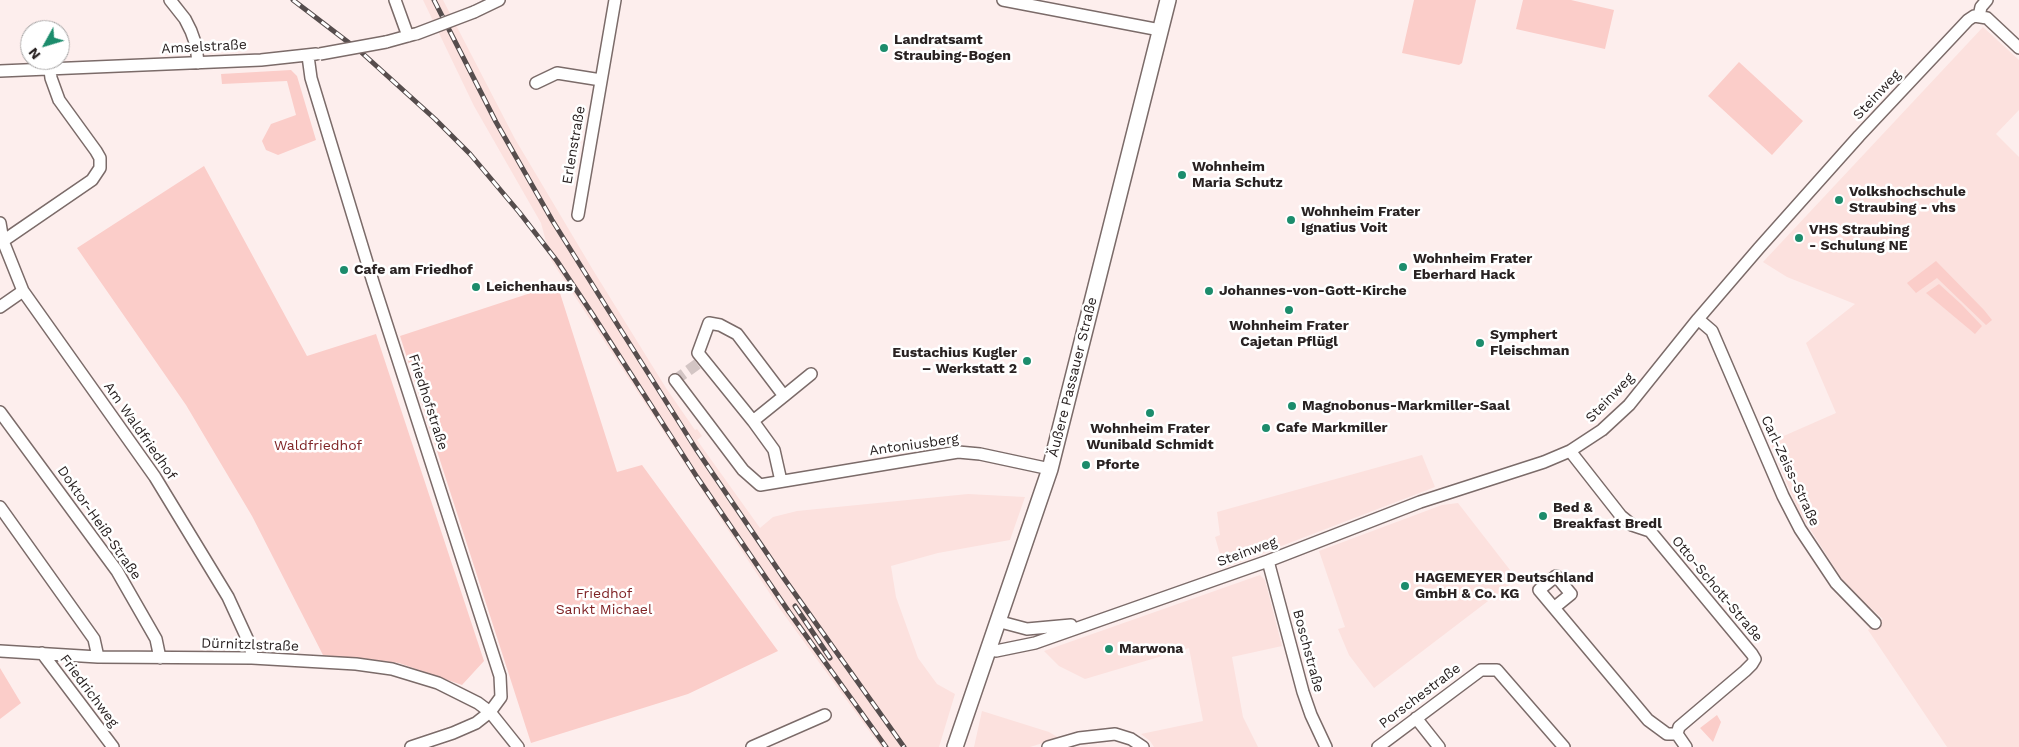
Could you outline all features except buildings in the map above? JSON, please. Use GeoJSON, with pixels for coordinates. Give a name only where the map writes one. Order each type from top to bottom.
{"type":"FeatureCollection","features":[{"type":"Feature","properties":{"kind":"main road","name":"Äußere Passauer Straße"},"geometry":{"type":"LineString","coordinates":[[955,747],[1050,469],[1168,0]]}},
{"type":"Feature","properties":{"kind":"street"},"geometry":{"type":"LineString","coordinates":[[170,0],[185,19],[191,31],[196,46],[198,63]]}},
{"type":"Feature","properties":{"kind":"street"},"geometry":{"type":"LineString","coordinates":[[395,0],[412,35],[474,12],[499,0]]}},
{"type":"Feature","properties":{"kind":"street","name":"Erlenstraße"},"geometry":{"type":"LineString","coordinates":[[578,215],[615,0]]}},
{"type":"Feature","properties":{"kind":"street"},"geometry":{"type":"LineString","coordinates":[[1004,0],[1160,30]]}},
{"type":"Feature","properties":{"kind":"street","name":"Steinweg"},"geometry":{"type":"LineString","coordinates":[[988,648],[996,651],[1018,648],[1268,561],[1420,502],[1544,462],[1570,451],[1597,434],[1629,405],[1698,319],[1872,122],[1968,20],[1974,16],[1979,16],[1981,7],[1987,0]]}},
{"type":"Feature","properties":{"kind":"street"},"geometry":{"type":"LineString","coordinates":[[1979,16],[1993,22],[2019,48]]}},
{"type":"Feature","properties":{"kind":"street","name":"Amselstraße"},"geometry":{"type":"LineString","coordinates":[[70,69],[308,56],[386,42],[412,35]]}},
{"type":"Feature","properties":{"kind":"street","name":"Friedhofstraße"},"geometry":{"type":"LineString","coordinates":[[308,56],[311,78],[373,282],[500,676],[501,697],[490,712]]}},
{"type":"Feature","properties":{"kind":"street"},"geometry":{"type":"LineString","coordinates":[[3,241],[92,180],[100,168],[100,158],[96,151],[58,100],[50,70]]}},
{"type":"Feature","properties":{"kind":"street","name":"Amselstraße"},"geometry":{"type":"LineString","coordinates":[[0,72],[50,70]]}},
{"type":"Feature","properties":{"kind":"street"},"geometry":{"type":"LineString","coordinates":[[536,83],[557,73],[601,80]]}},
{"type":"Feature","properties":{"kind":"street","name":"Am Waldfriedhof"},"geometry":{"type":"LineString","coordinates":[[0,223],[3,241],[22,291],[155,477],[228,597],[251,647],[252,658]]}},
{"type":"Feature","properties":{"kind":"street"},"geometry":{"type":"LineString","coordinates":[[0,307],[22,291]]}},
{"type":"Feature","properties":{"kind":"street","name":"Carl-Zeiss-Straße"},"geometry":{"type":"LineString","coordinates":[[1698,319],[1712,331],[1800,529],[1836,583],[1875,623]]}},
{"type":"Feature","properties":{"kind":"street"},"geometry":{"type":"LineString","coordinates":[[781,481],[774,450],[698,353],[710,324],[737,334],[784,396]]}},
{"type":"Feature","properties":{"kind":"street"},"geometry":{"type":"LineString","coordinates":[[753,421],[811,374]]}},
{"type":"Feature","properties":{"kind":"street","name":"Antoniusberg"},"geometry":{"type":"LineString","coordinates":[[675,380],[753,481],[760,485],[958,452],[980,454],[1050,469]]}},
{"type":"Feature","properties":{"kind":"street","name":"Doktor-Heiß-Straße"},"geometry":{"type":"LineString","coordinates":[[0,412],[117,571],[156,639],[160,658]]}},
{"type":"Feature","properties":{"kind":"street","name":"Otto-Schott-Straße"},"geometry":{"type":"LineString","coordinates":[[1570,451],[1621,516],[1632,525],[1650,531],[1752,654],[1754,659],[1745,671],[1688,718],[1679,727],[1677,734]]}},
{"type":"Feature","properties":{"kind":"street"},"geometry":{"type":"LineString","coordinates":[[0,506],[94,640],[98,657]]}},
{"type":"Feature","properties":{"kind":"street","name":"Boschstraße"},"geometry":{"type":"LineString","coordinates":[[1268,561],[1303,692],[1326,747]]}},
{"type":"Feature","properties":{"kind":"street"},"geometry":{"type":"LineString","coordinates":[[1555,608],[1648,720],[1667,734],[1677,734],[1686,747]]}},
{"type":"Feature","properties":{"kind":"street","name":"Steinweg"},"geometry":{"type":"LineString","coordinates":[[997,621],[1027,629],[1086,624]]}},
{"type":"Feature","properties":{"kind":"street","name":"Dürnitzlstraße"},"geometry":{"type":"LineString","coordinates":[[0,651],[98,657],[252,658],[356,664],[392,669],[438,683],[463,694],[490,712]]}},
{"type":"Feature","properties":{"kind":"street","name":"Friedrichweg"},"geometry":{"type":"LineString","coordinates":[[42,653],[113,747]]}},
{"type":"Feature","properties":{"kind":"street","name":"Porschestraße"},"geometry":{"type":"LineString","coordinates":[[1378,747],[1480,670],[1497,670],[1564,747]]}},
{"type":"Feature","properties":{"kind":"street"},"geometry":{"type":"LineString","coordinates":[[411,747],[476,723],[490,712],[518,747]]}},
{"type":"Feature","properties":{"kind":"street"},"geometry":{"type":"LineString","coordinates":[[752,747],[825,715]]}},
{"type":"Feature","properties":{"kind":"street"},"geometry":{"type":"LineString","coordinates":[[1416,718],[1439,747]]}},
{"type":"Feature","properties":{"kind":"street"},"geometry":{"type":"LineString","coordinates":[[1048,747],[1079,738],[1115,734],[1131,739],[1143,747]]}},
{"type":"Feature","properties":{"kind":"shaded area"},"geometry":{"type":"Polygon","coordinates":[[[423,0],[443,0],[515,139],[593,270],[666,388],[695,430],[697,429],[702,436],[697,440],[760,528],[773,517],[797,511],[968,494],[1025,497],[1010,540],[938,553],[891,566],[896,597],[918,658],[937,684],[955,694],[939,747],[881,747],[780,609],[551,260],[541,223],[474,106],[423,0]]]}},
{"type":"Feature","properties":{"kind":"shaded area"},"geometry":{"type":"Polygon","coordinates":[[[1983,27],[2019,60],[2019,110],[1996,134],[2019,157],[2019,747],[1947,747],[1868,630],[1875,623],[1883,619],[1848,589],[1798,510],[1770,442],[1836,413],[1806,343],[1855,304],[1787,277],[1763,262],[1983,27]]]}},
{"type":"Feature","properties":{"kind":"shaded area"},"geometry":{"type":"Polygon","coordinates":[[[1422,455],[1435,487],[1224,568],[1215,537],[1220,535],[1217,512],[1422,455]]]}},
{"type":"Feature","properties":{"kind":"shaded area"},"geometry":{"type":"Polygon","coordinates":[[[1458,503],[1517,579],[1374,688],[1349,655],[1338,629],[1345,627],[1319,551],[1442,505],[1458,503]]]}},
{"type":"Feature","properties":{"kind":"shaded area"},"geometry":{"type":"Polygon","coordinates":[[[1260,575],[1265,580],[1282,646],[1232,657],[1243,717],[1258,747],[1154,747],[1141,734],[1203,721],[1189,648],[1085,679],[1059,666],[1044,651],[1260,575]]]}},
{"type":"Feature","properties":{"kind":"shaded area"},"geometry":{"type":"Polygon","coordinates":[[[982,711],[1049,732],[1059,738],[1030,747],[974,747],[982,711]]]}},
{"type":"Feature","properties":{"kind":"green space"},"geometry":{"type":"Polygon","coordinates":[[[1414,0],[1476,0],[1462,63],[1459,65],[1402,53],[1414,0]]]}},
{"type":"Feature","properties":{"kind":"green space"},"geometry":{"type":"Polygon","coordinates":[[[1523,0],[1571,0],[1614,10],[1605,49],[1516,29],[1523,0]]]}},
{"type":"Feature","properties":{"kind":"green space"},"geometry":{"type":"Polygon","coordinates":[[[1739,62],[1803,121],[1772,155],[1708,96],[1739,62]]]}},
{"type":"Feature","properties":{"kind":"green space"},"geometry":{"type":"Polygon","coordinates":[[[291,70],[297,76],[316,140],[278,155],[266,150],[262,141],[271,124],[296,115],[287,81],[222,84],[221,74],[291,70]]]}},
{"type":"Feature","properties":{"kind":"green space","name":"Waldfriedhof"},"geometry":{"type":"Polygon","coordinates":[[[204,166],[307,356],[376,334],[484,661],[462,685],[399,663],[323,655],[252,516],[186,405],[77,248],[204,166]]]}},
{"type":"Feature","properties":{"kind":"green space"},"geometry":{"type":"Polygon","coordinates":[[[1936,261],[1992,320],[1986,325],[1937,278],[1916,293],[1907,283],[1936,261]]]}},
{"type":"Feature","properties":{"kind":"green space"},"geometry":{"type":"Polygon","coordinates":[[[1939,284],[1982,326],[1975,334],[1926,293],[1939,284]]]}},
{"type":"Feature","properties":{"kind":"green space","name":"Friedhof Sankt Michael"},"geometry":{"type":"Polygon","coordinates":[[[555,285],[559,290],[617,472],[642,465],[778,651],[688,694],[531,743],[400,336],[555,285]]]}},
{"type":"Feature","properties":{"kind":"green space"},"geometry":{"type":"Polygon","coordinates":[[[0,668],[21,703],[0,719],[0,668]]]}},
{"type":"Feature","properties":{"kind":"green space"},"geometry":{"type":"Polygon","coordinates":[[[1717,715],[1721,722],[1713,742],[1700,728],[1717,715]]]}},
{"type":"Feature","properties":{"kind":"tunnel"},"geometry":{"type":"LineString","coordinates":[[675,380],[703,360]]}},
{"type":"Feature","properties":{"kind":"railway"},"geometry":{"type":"LineString","coordinates":[[293,0],[361,52],[435,119],[470,154],[519,212],[557,261],[697,477],[789,612],[886,747]]}},
{"type":"Feature","properties":{"kind":"railway"},"geometry":{"type":"LineString","coordinates":[[434,0],[496,122],[552,220],[612,316],[696,449],[783,577],[904,747]]}},
{"type":"Feature","properties":{"kind":"railway"},"geometry":{"type":"LineString","coordinates":[[795,606],[830,658]]}},
{"type":"Feature","properties":{"kind":"place","name":"Landratsamt Straubing-Bogen"},"geometry":{"type":"Point","coordinates":[884,48]}},
{"type":"Feature","properties":{"kind":"place","name":"Wohnheim Maria Schutz"},"geometry":{"type":"Point","coordinates":[1182,175]}},
{"type":"Feature","properties":{"kind":"place","name":"Volkshochschule Straubing - vhs"},"geometry":{"type":"Point","coordinates":[1839,200]}},
{"type":"Feature","properties":{"kind":"place","name":"Wohnheim Frater Ignatius Voit"},"geometry":{"type":"Point","coordinates":[1291,220]}},
{"type":"Feature","properties":{"kind":"place","name":"VHS Straubing - Schulung NE"},"geometry":{"type":"Point","coordinates":[1799,238]}},
{"type":"Feature","properties":{"kind":"place","name":"Wohnheim Frater Eberhard Hack"},"geometry":{"type":"Point","coordinates":[1403,267]}},
{"type":"Feature","properties":{"kind":"place","name":"Cafe am Friedhof"},"geometry":{"type":"Point","coordinates":[344,270]}},
{"type":"Feature","properties":{"kind":"place","name":"Leichenhaus"},"geometry":{"type":"Point","coordinates":[476,287]}},
{"type":"Feature","properties":{"kind":"place","name":"Johannes-von-Gott-Kirche"},"geometry":{"type":"Point","coordinates":[1209,291]}},
{"type":"Feature","properties":{"kind":"place","name":"Wohnheim Frater Cajetan Pflügl"},"geometry":{"type":"Point","coordinates":[1289,310]}},
{"type":"Feature","properties":{"kind":"place","name":"Symphert Fleischman"},"geometry":{"type":"Point","coordinates":[1480,343]}},
{"type":"Feature","properties":{"kind":"place","name":"Eustachius Kugler – Werkstatt 2"},"geometry":{"type":"Point","coordinates":[1027,361]}},
{"type":"Feature","properties":{"kind":"place","name":"Magnobonus-Markmiller-Saal"},"geometry":{"type":"Point","coordinates":[1292,406]}},
{"type":"Feature","properties":{"kind":"place","name":"Wohnheim Frater Wunibald Schmidt"},"geometry":{"type":"Point","coordinates":[1150,413]}},
{"type":"Feature","properties":{"kind":"place","name":"Cafe Markmiller"},"geometry":{"type":"Point","coordinates":[1266,428]}},
{"type":"Feature","properties":{"kind":"place","name":"Pforte"},"geometry":{"type":"Point","coordinates":[1086,465]}},
{"type":"Feature","properties":{"kind":"place","name":"Bed & Breakfast Bredl"},"geometry":{"type":"Point","coordinates":[1543,516]}},
{"type":"Feature","properties":{"kind":"place","name":"HAGEMEYER Deutschland GmbH & Co. KG"},"geometry":{"type":"Point","coordinates":[1405,586]}},
{"type":"Feature","properties":{"kind":"place","name":"Marwona"},"geometry":{"type":"Point","coordinates":[1109,649]}}]}
